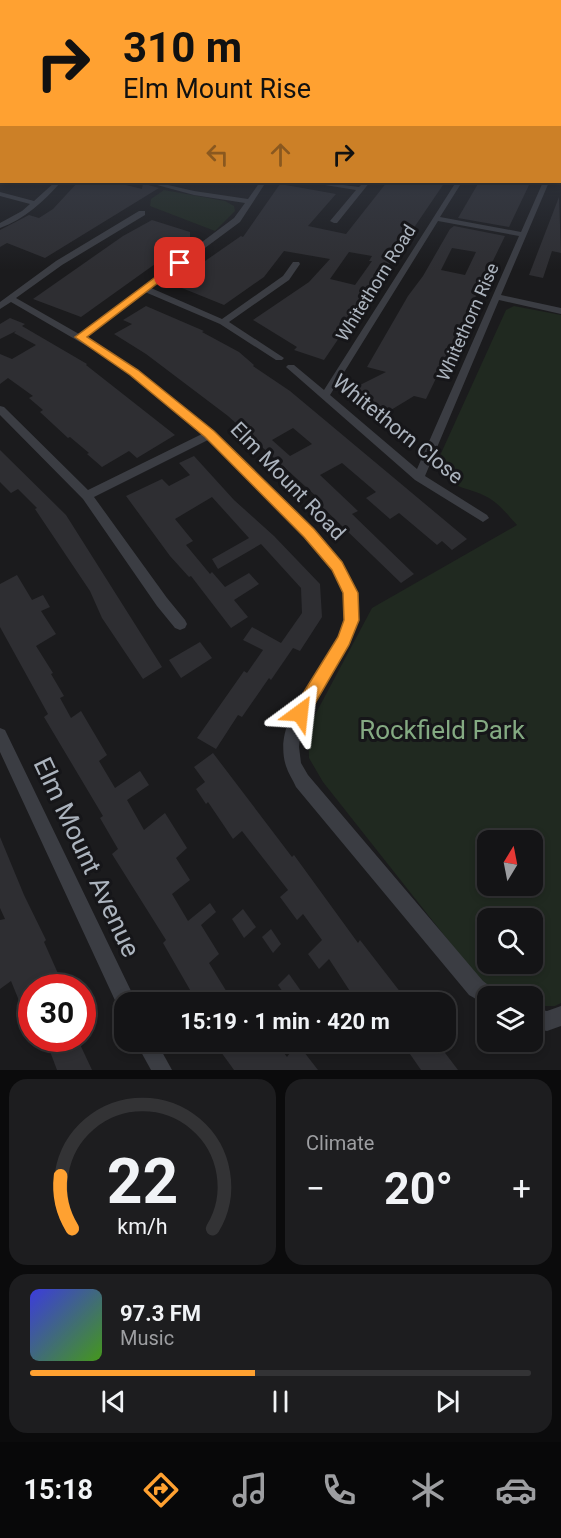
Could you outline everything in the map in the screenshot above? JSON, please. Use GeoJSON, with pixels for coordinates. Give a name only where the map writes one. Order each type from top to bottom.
{"type":"FeatureCollection","features":[{"type":"Feature","properties":{"kind":"street"},"geometry":{"type":"LineString","coordinates":[[0,226],[25,213],[57,183]]}},
{"type":"Feature","properties":{"kind":"street"},"geometry":{"type":"LineString","coordinates":[[158,183],[248,201]]}},
{"type":"Feature","properties":{"kind":"street"},"geometry":{"type":"LineString","coordinates":[[80,337],[237,220],[262,183]]}},
{"type":"Feature","properties":{"kind":"street"},"geometry":{"type":"LineString","coordinates":[[316,183],[361,189]]}},
{"type":"Feature","properties":{"kind":"street"},"geometry":{"type":"LineString","coordinates":[[334,221],[366,183]]}},
{"type":"Feature","properties":{"kind":"street","name":"Whitethorn Road"},"geometry":{"type":"LineString","coordinates":[[325,396],[458,183]]}},
{"type":"Feature","properties":{"kind":"street","name":"Whitethorn Rise"},"geometry":{"type":"LineString","coordinates":[[419,477],[546,183]]}},
{"type":"Feature","properties":{"kind":"street"},"geometry":{"type":"LineString","coordinates":[[0,194],[36,204]]}},
{"type":"Feature","properties":{"kind":"street"},"geometry":{"type":"LineString","coordinates":[[0,306],[59,263],[142,213]]}},
{"type":"Feature","properties":{"kind":"street","name":"Whitethorn Road"},"geometry":{"type":"LineString","coordinates":[[436,219],[523,235]]}},
{"type":"Feature","properties":{"kind":"street"},"geometry":{"type":"LineString","coordinates":[[223,322],[286,278],[296,264]]}},
{"type":"Feature","properties":{"kind":"street"},"geometry":{"type":"LineString","coordinates":[[145,289],[223,322],[279,358]]}},
{"type":"Feature","properties":{"kind":"street"},"geometry":{"type":"LineString","coordinates":[[498,297],[561,311]]}},
{"type":"Feature","properties":{"kind":"street","name":"Elm Mount Road"},"geometry":{"type":"LineString","coordinates":[[12,299],[80,337],[134,373],[210,434],[309,533],[337,566],[351,593],[352,620],[344,640],[294,725],[291,747],[293,765],[302,782],[477,989]]}},
{"type":"Feature","properties":{"kind":"street","name":"Whitethorn Close"},"geometry":{"type":"LineString","coordinates":[[291,367],[419,477],[483,518]]}},
{"type":"Feature","properties":{"kind":"street"},"geometry":{"type":"LineString","coordinates":[[0,409],[87,496],[180,624]]}},
{"type":"Feature","properties":{"kind":"street"},"geometry":{"type":"LineString","coordinates":[[87,496],[210,434]]}},
{"type":"Feature","properties":{"kind":"street","name":"Elm Mount Avenue"},"geometry":{"type":"LineString","coordinates":[[0,735],[121,992]]}},
{"type":"Feature","properties":{"kind":"street"},"geometry":{"type":"LineString","coordinates":[[543,1020],[561,1016]]}},
{"type":"Feature","properties":{"kind":"street"},"geometry":{"type":"LineString","coordinates":[[151,1052],[160,1069]]}},
{"type":"Feature","properties":{"kind":"green space"},"geometry":{"type":"Polygon","coordinates":[[[164,190],[225,201],[234,206],[235,211],[215,231],[150,206],[151,199],[164,190]]]}},
{"type":"Feature","properties":{"kind":"green space","name":"Rockfield Park"},"geometry":{"type":"Polygon","coordinates":[[[514,306],[561,315],[561,1003],[555,1006],[543,1006],[543,986],[487,986],[481,982],[323,782],[309,758],[308,728],[372,608],[517,525],[489,498],[454,483],[443,471],[438,460],[506,310],[514,306]]]}},
{"type":"Feature","properties":{"kind":"building"},"geometry":{"type":"Polygon","coordinates":[[[77,183],[118,183],[142,189],[144,183],[159,188],[45,258],[7,243],[0,247],[0,230],[29,215],[39,218],[53,209],[77,183]]]}},
{"type":"Feature","properties":{"kind":"building"},"geometry":{"type":"Polygon","coordinates":[[[386,183],[444,183],[324,360],[294,350],[297,347],[253,320],[309,282],[330,259],[284,251],[264,277],[224,305],[172,284],[241,236],[243,237],[280,184],[336,194],[308,226],[346,234],[386,183]],[[349,252],[330,279],[355,285],[372,261],[369,261],[372,256],[349,252]]]}},
{"type":"Feature","properties":{"kind":"building"},"geometry":{"type":"Polygon","coordinates":[[[478,183],[529,185],[509,227],[458,218],[478,183]]]}},
{"type":"Feature","properties":{"kind":"building"},"geometry":{"type":"Polygon","coordinates":[[[559,197],[561,253],[552,251],[543,278],[529,275],[559,197]]]}},
{"type":"Feature","properties":{"kind":"building"},"geometry":{"type":"Polygon","coordinates":[[[152,220],[190,232],[190,239],[81,317],[33,299],[123,236],[152,220]]]}},
{"type":"Feature","properties":{"kind":"building"},"geometry":{"type":"Polygon","coordinates":[[[454,226],[505,236],[426,399],[414,396],[381,416],[350,390],[386,372],[367,367],[450,229],[454,226]],[[452,248],[441,270],[465,275],[476,252],[452,248]]]}},
{"type":"Feature","properties":{"kind":"building"},"geometry":{"type":"Polygon","coordinates":[[[146,306],[204,331],[202,332],[239,352],[253,366],[290,391],[467,539],[452,550],[442,541],[437,545],[399,513],[390,519],[366,498],[376,492],[342,463],[320,475],[358,511],[352,514],[414,574],[401,583],[314,499],[317,497],[228,416],[146,354],[114,334],[132,324],[123,320],[146,306]],[[293,428],[272,440],[290,456],[312,444],[293,428]]]}},
{"type":"Feature","properties":{"kind":"building"},"geometry":{"type":"Polygon","coordinates":[[[10,318],[25,324],[22,326],[87,364],[175,435],[137,458],[129,451],[102,467],[87,454],[89,453],[70,437],[68,438],[40,412],[43,410],[29,398],[33,396],[8,378],[0,384],[0,354],[12,359],[36,345],[14,333],[16,331],[0,339],[0,324],[10,318]]]}},
{"type":"Feature","properties":{"kind":"building"},"geometry":{"type":"Polygon","coordinates":[[[0,450],[66,515],[162,667],[143,679],[102,618],[90,591],[35,509],[37,508],[18,489],[11,493],[0,482],[0,450]]]}},
{"type":"Feature","properties":{"kind":"building"},"geometry":{"type":"Polygon","coordinates":[[[194,456],[234,500],[274,536],[320,584],[322,617],[300,651],[293,648],[242,717],[238,715],[216,749],[197,738],[244,671],[247,673],[263,650],[243,640],[252,627],[281,643],[302,613],[301,588],[261,544],[218,569],[212,559],[249,538],[212,497],[175,519],[193,541],[186,545],[210,574],[212,572],[225,587],[249,573],[259,584],[234,600],[248,617],[231,628],[191,576],[189,577],[170,556],[126,496],[162,479],[169,486],[190,475],[179,463],[194,456]]]}},
{"type":"Feature","properties":{"kind":"building"},"geometry":{"type":"Polygon","coordinates":[[[17,575],[32,600],[43,595],[50,607],[41,611],[56,634],[36,646],[53,673],[51,674],[64,696],[60,698],[71,718],[81,711],[107,755],[99,761],[115,788],[140,771],[149,785],[127,800],[144,830],[165,813],[187,848],[176,858],[190,880],[172,894],[188,921],[210,903],[216,912],[201,925],[219,954],[209,963],[227,992],[191,992],[163,943],[166,940],[112,854],[118,849],[100,818],[103,816],[44,717],[48,714],[0,627],[0,584],[17,575]]]}},
{"type":"Feature","properties":{"kind":"building"},"geometry":{"type":"Polygon","coordinates":[[[200,642],[212,658],[181,678],[169,660],[200,642]]]}},
{"type":"Feature","properties":{"kind":"building"},"geometry":{"type":"Polygon","coordinates":[[[213,753],[292,857],[294,855],[358,943],[360,940],[400,992],[350,992],[329,959],[319,969],[308,954],[322,940],[303,914],[297,920],[280,897],[288,890],[242,831],[233,839],[208,802],[206,804],[196,789],[205,782],[194,767],[213,753]]]}},
{"type":"Feature","properties":{"kind":"building"},"geometry":{"type":"Polygon","coordinates":[[[0,837],[46,940],[44,942],[58,974],[18,974],[18,998],[11,981],[0,989],[0,920],[5,919],[0,908],[0,837]]]}},
{"type":"Feature","properties":{"kind":"building"},"geometry":{"type":"Polygon","coordinates":[[[243,909],[256,927],[244,938],[232,919],[243,909]]]}},
{"type":"Feature","properties":{"kind":"building"},"geometry":{"type":"Polygon","coordinates":[[[271,929],[281,944],[273,953],[262,937],[271,929]]]}},
{"type":"Feature","properties":{"kind":"building"},"geometry":{"type":"Polygon","coordinates":[[[289,974],[301,991],[283,992],[278,985],[289,974]]]}},
{"type":"Feature","properties":{"kind":"building"},"geometry":{"type":"Polygon","coordinates":[[[50,1052],[84,1052],[92,1070],[57,1070],[50,1052]]]}},
{"type":"Feature","properties":{"kind":"building"},"geometry":{"type":"Polygon","coordinates":[[[221,1052],[283,1052],[287,1057],[291,1052],[304,1052],[318,1070],[234,1070],[221,1052]]]}},
{"type":"Feature","properties":{"kind":"building"},"geometry":{"type":"Polygon","coordinates":[[[409,1052],[444,1052],[458,1070],[421,1070],[409,1052]]]}},
{"type":"Feature","properties":{"kind":"route"},"geometry":{"type":"LineString","coordinates":[[180,263],[80,337],[134,373],[210,434],[309,533],[337,566],[351,593],[352,620],[344,640],[300,713]]}}]}
